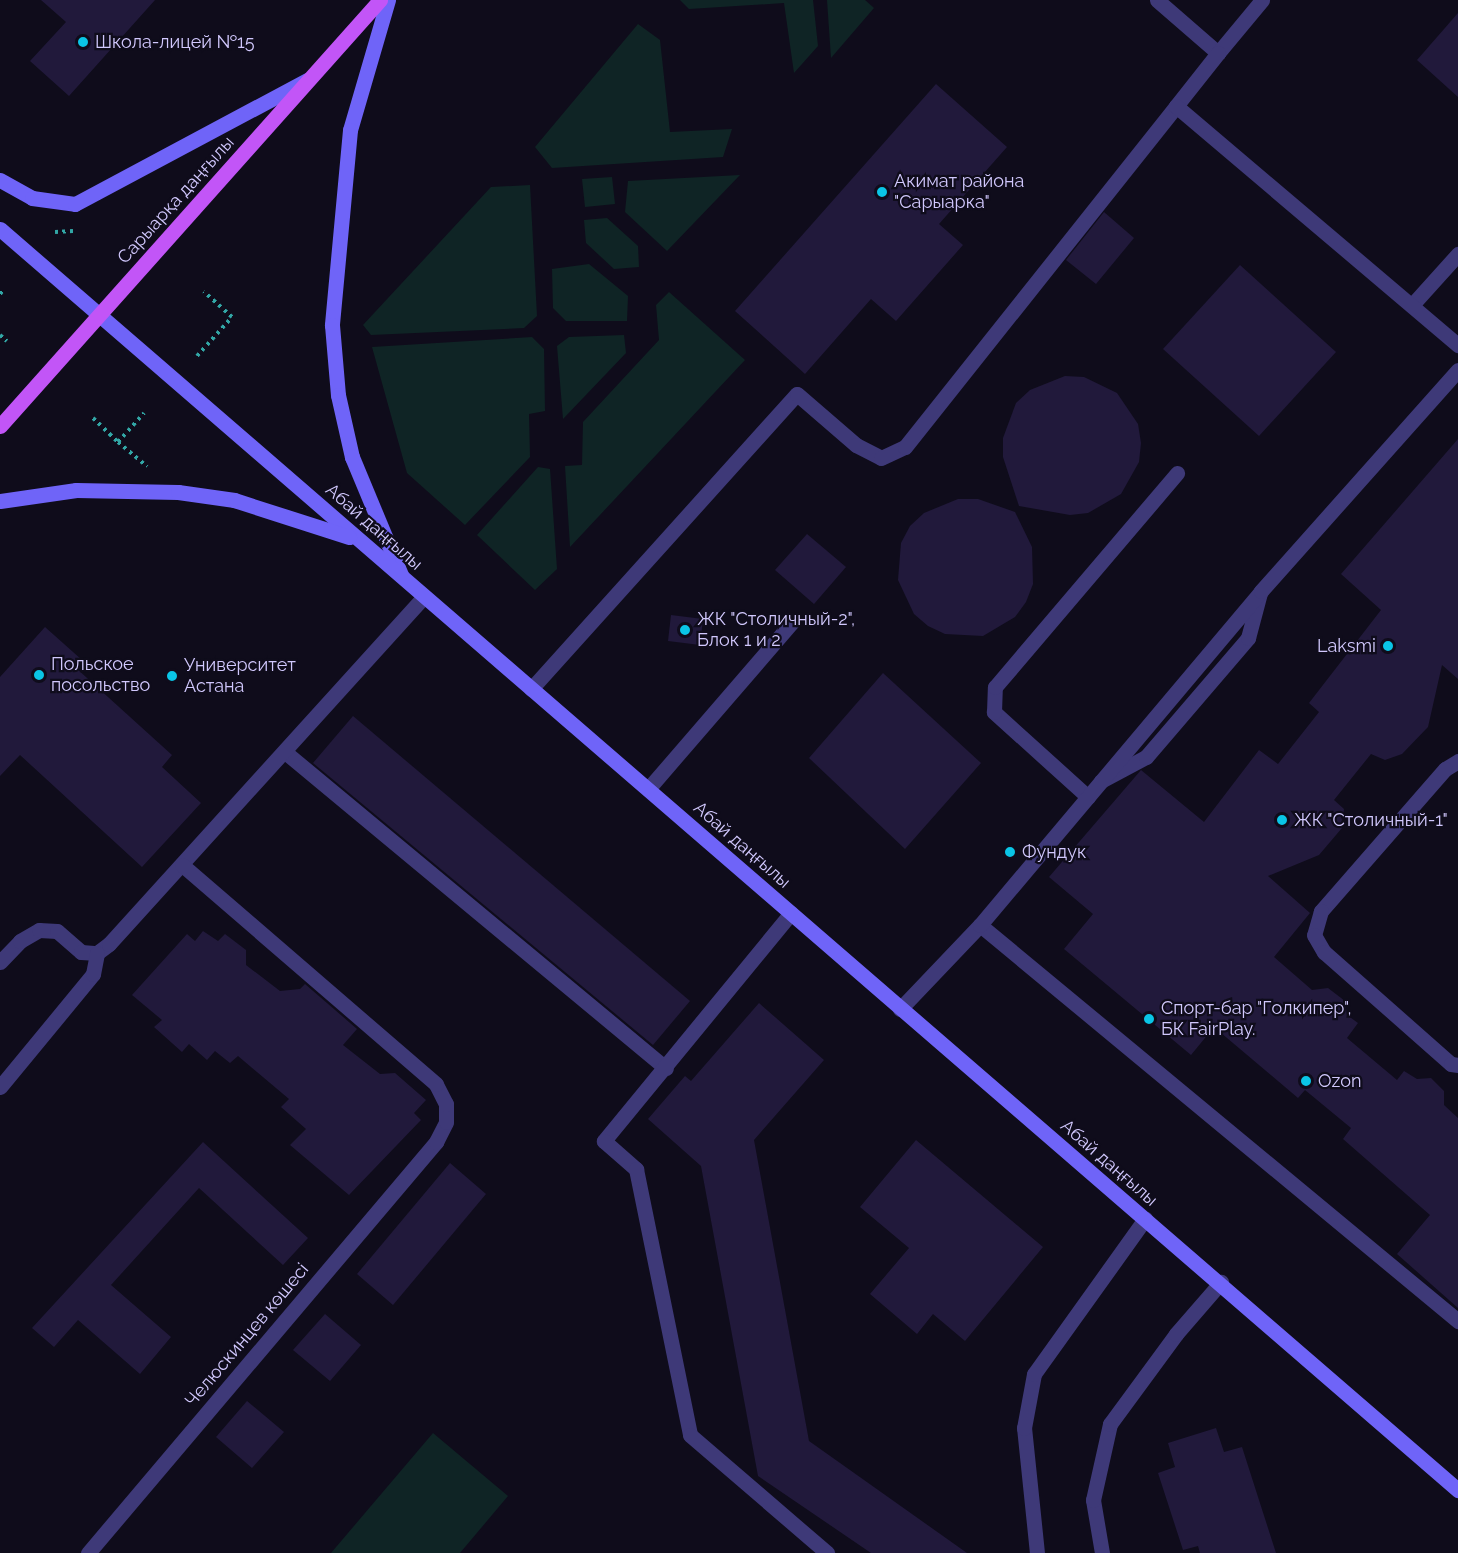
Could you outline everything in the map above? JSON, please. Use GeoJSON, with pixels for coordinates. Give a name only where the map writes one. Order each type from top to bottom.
{"type":"FeatureCollection","features":[{"type":"Feature","properties":{"kind":"main road","name":"Сарыарқа даңғылы"},"geometry":{"type":"LineString","coordinates":[[0,426],[380,0]]}},
{"type":"Feature","properties":{"kind":"street"},"geometry":{"type":"LineString","coordinates":[[388,0],[350,130],[332,325],[338,394],[352,457],[402,578]]}},
{"type":"Feature","properties":{"kind":"street"},"geometry":{"type":"LineString","coordinates":[[1157,0],[1218,53]]}},
{"type":"Feature","properties":{"kind":"street"},"geometry":{"type":"LineString","coordinates":[[531,689],[797,394],[856,444],[881,458],[905,447],[1262,0]]}},
{"type":"Feature","properties":{"kind":"street"},"geometry":{"type":"LineString","coordinates":[[0,180],[32,198],[75,204],[310,79]]}},
{"type":"Feature","properties":{"kind":"street"},"geometry":{"type":"LineString","coordinates":[[1176,106],[1458,345]]}},
{"type":"Feature","properties":{"kind":"street","name":"Абай даңғылы"},"geometry":{"type":"LineString","coordinates":[[0,229],[900,1009],[1221,1282],[1458,1490]]}},
{"type":"Feature","properties":{"kind":"street"},"geometry":{"type":"LineString","coordinates":[[1412,305],[1458,254]]}},
{"type":"Feature","properties":{"kind":"street"},"geometry":{"type":"LineString","coordinates":[[900,1009],[980,926],[1261,591],[1458,370]]}},
{"type":"Feature","properties":{"kind":"street"},"geometry":{"type":"LineString","coordinates":[[1088,797],[994,712],[995,687],[1177,473]]}},
{"type":"Feature","properties":{"kind":"street"},"geometry":{"type":"LineString","coordinates":[[0,501],[76,490],[178,492],[234,500],[360,542]]}},
{"type":"Feature","properties":{"kind":"street"},"geometry":{"type":"LineString","coordinates":[[0,1087],[93,974],[97,953],[182,865],[424,596]]}},
{"type":"Feature","properties":{"kind":"street"},"geometry":{"type":"LineString","coordinates":[[648,789],[794,620]]}},
{"type":"Feature","properties":{"kind":"street"},"geometry":{"type":"LineString","coordinates":[[285,752],[666,1068]]}},
{"type":"Feature","properties":{"kind":"street"},"geometry":{"type":"LineString","coordinates":[[1458,761],[1445,769],[1321,911],[1314,935],[1324,952],[1458,1065]]}},
{"type":"Feature","properties":{"kind":"street","name":"Челюскинцев көшесі"},"geometry":{"type":"LineString","coordinates":[[88,1553],[436,1142],[446,1122],[446,1104],[436,1084],[182,865]]}},
{"type":"Feature","properties":{"kind":"street"},"geometry":{"type":"LineString","coordinates":[[791,913],[604,1141],[636,1169],[690,1435],[827,1553]]}},
{"type":"Feature","properties":{"kind":"street"},"geometry":{"type":"LineString","coordinates":[[980,926],[1458,1321]]}},
{"type":"Feature","properties":{"kind":"street"},"geometry":{"type":"LineString","coordinates":[[0,962],[20,941],[39,930],[57,931],[81,952],[97,953]]}},
{"type":"Feature","properties":{"kind":"street"},"geometry":{"type":"LineString","coordinates":[[1037,1553],[1024,1428],[1034,1374],[1145,1219]]}},
{"type":"Feature","properties":{"kind":"street"},"geometry":{"type":"LineString","coordinates":[[1101,1553],[1093,1500],[1110,1424],[1176,1334],[1221,1282]]}},
{"type":"Feature","properties":{"kind":"path"},"geometry":{"type":"LineString","coordinates":[[196,356],[232,317],[204,292]]}},
{"type":"Feature","properties":{"kind":"path"},"geometry":{"type":"LineString","coordinates":[[0,335],[7,341]]}},
{"type":"Feature","properties":{"kind":"path"},"geometry":{"type":"LineString","coordinates":[[118,442],[144,414]]}},
{"type":"Feature","properties":{"kind":"path"},"geometry":{"type":"LineString","coordinates":[[93,418],[151,469]]}},
{"type":"Feature","properties":{"kind":"green space"},"geometry":{"type":"Polygon","coordinates":[[[680,0],[813,0],[818,46],[794,73],[784,3],[689,9],[680,0]]]}},
{"type":"Feature","properties":{"kind":"green space"},"geometry":{"type":"Polygon","coordinates":[[[827,0],[865,0],[874,8],[831,58],[827,0]]]}},
{"type":"Feature","properties":{"kind":"green space"},"geometry":{"type":"Polygon","coordinates":[[[638,24],[660,40],[670,132],[732,129],[723,157],[552,168],[535,147],[638,24]]]}},
{"type":"Feature","properties":{"kind":"green space"},"geometry":{"type":"Polygon","coordinates":[[[740,175],[667,251],[625,212],[628,181],[740,175]]]}},
{"type":"Feature","properties":{"kind":"green space"},"geometry":{"type":"Polygon","coordinates":[[[612,177],[615,204],[585,207],[582,179],[612,177]]]}},
{"type":"Feature","properties":{"kind":"green space"},"geometry":{"type":"Polygon","coordinates":[[[530,185],[537,316],[524,328],[371,335],[363,325],[491,187],[530,185]]]}},
{"type":"Feature","properties":{"kind":"green space"},"geometry":{"type":"Polygon","coordinates":[[[607,218],[638,246],[639,267],[614,269],[586,243],[584,220],[607,218]]]}},
{"type":"Feature","properties":{"kind":"green space"},"geometry":{"type":"Polygon","coordinates":[[[589,264],[628,296],[627,321],[566,321],[553,308],[552,269],[589,264]]]}},
{"type":"Feature","properties":{"kind":"green space"},"geometry":{"type":"Polygon","coordinates":[[[669,292],[745,360],[570,547],[565,466],[582,465],[583,422],[659,340],[656,305],[669,292]]]}},
{"type":"Feature","properties":{"kind":"green space"},"geometry":{"type":"Polygon","coordinates":[[[624,335],[626,353],[563,419],[557,346],[569,337],[624,335]]]}},
{"type":"Feature","properties":{"kind":"green space"},"geometry":{"type":"Polygon","coordinates":[[[532,337],[544,349],[545,411],[529,414],[530,457],[465,525],[407,473],[372,347],[532,337]]]}},
{"type":"Feature","properties":{"kind":"green space"},"geometry":{"type":"Polygon","coordinates":[[[538,467],[550,469],[557,569],[535,590],[477,535],[538,467]]]}},
{"type":"Feature","properties":{"kind":"green space"},"geometry":{"type":"Polygon","coordinates":[[[433,1433],[508,1496],[460,1553],[331,1553],[433,1433]]]}},
{"type":"Feature","properties":{"kind":"building","name":"Школа-лицей №15"},"geometry":{"type":"Polygon","coordinates":[[[41,0],[155,0],[69,96],[30,61],[66,22],[41,0]]]}},
{"type":"Feature","properties":{"kind":"building"},"geometry":{"type":"Polygon","coordinates":[[[1458,13],[1458,97],[1417,60],[1458,13]]]}},
{"type":"Feature","properties":{"kind":"building"},"geometry":{"type":"Polygon","coordinates":[[[936,84],[1007,147],[939,224],[963,245],[896,321],[871,299],[805,374],[735,311],[936,84]]]}},
{"type":"Feature","properties":{"kind":"building"},"geometry":{"type":"Polygon","coordinates":[[[1104,212],[1134,238],[1096,284],[1066,260],[1104,212]]]}},
{"type":"Feature","properties":{"kind":"building"},"geometry":{"type":"Polygon","coordinates":[[[1240,265],[1336,352],[1259,436],[1163,349],[1240,265]]]}},
{"type":"Feature","properties":{"kind":"building"},"geometry":{"type":"Polygon","coordinates":[[[1065,376],[1084,377],[1117,393],[1138,424],[1141,443],[1139,462],[1121,494],[1088,513],[1070,515],[1019,506],[1003,457],[1003,438],[1016,403],[1030,390],[1065,376]]]}},
{"type":"Feature","properties":{"kind":"building","name":"ЖК \"Столичный-1\""},"geometry":{"type":"Polygon","coordinates":[[[1458,439],[1458,679],[1442,665],[1428,727],[1402,754],[1385,760],[1371,754],[1334,800],[1344,809],[1342,828],[1319,855],[1268,876],[1310,913],[1274,957],[1312,990],[1328,988],[1345,1001],[1347,1015],[1358,1023],[1347,1038],[1397,1080],[1404,1071],[1417,1079],[1431,1078],[1444,1091],[1444,1105],[1458,1118],[1458,1308],[1397,1254],[1430,1215],[1343,1139],[1351,1128],[1305,1090],[1298,1098],[1214,1027],[1191,1055],[1064,949],[1093,914],[1049,877],[1141,770],[1204,822],[1259,750],[1278,764],[1319,712],[1309,703],[1381,610],[1341,574],[1458,439]]]}},
{"type":"Feature","properties":{"kind":"building"},"geometry":{"type":"Polygon","coordinates":[[[958,499],[978,499],[1015,512],[1032,547],[1033,584],[1026,602],[1015,617],[983,636],[945,634],[928,626],[914,614],[898,580],[901,543],[910,526],[924,513],[958,499]]]}},
{"type":"Feature","properties":{"kind":"building"},"geometry":{"type":"Polygon","coordinates":[[[807,534],[846,567],[814,604],[775,570],[807,534]]]}},
{"type":"Feature","properties":{"kind":"building","name":"ЖК \"Столичный-2\", Блок 1 и 2"},"geometry":{"type":"Polygon","coordinates":[[[671,615],[703,619],[700,645],[668,641],[671,615]]]}},
{"type":"Feature","properties":{"kind":"building"},"geometry":{"type":"Polygon","coordinates":[[[45,627],[82,660],[76,668],[172,755],[162,767],[201,803],[142,867],[20,755],[0,776],[0,677],[45,627]]]}},
{"type":"Feature","properties":{"kind":"building"},"geometry":{"type":"Polygon","coordinates":[[[883,673],[981,763],[905,849],[809,758],[883,673]]]}},
{"type":"Feature","properties":{"kind":"building"},"geometry":{"type":"Polygon","coordinates":[[[353,716],[690,1001],[653,1045],[313,763],[353,716]]]}},
{"type":"Feature","properties":{"kind":"building"},"geometry":{"type":"Polygon","coordinates":[[[203,931],[218,941],[225,934],[246,950],[246,965],[280,991],[300,989],[305,984],[357,1029],[343,1045],[380,1074],[395,1073],[426,1100],[414,1113],[421,1120],[349,1195],[290,1145],[306,1129],[281,1107],[289,1099],[238,1056],[230,1063],[215,1051],[207,1060],[189,1044],[182,1052],[154,1027],[162,1020],[132,995],[187,934],[195,941],[203,931]]]}},
{"type":"Feature","properties":{"kind":"building"},"geometry":{"type":"Polygon","coordinates":[[[759,1003],[824,1060],[754,1140],[809,1441],[967,1553],[871,1553],[758,1476],[701,1166],[648,1119],[685,1076],[691,1081],[759,1003]]]}},
{"type":"Feature","properties":{"kind":"building"},"geometry":{"type":"Polygon","coordinates":[[[916,1140],[1043,1247],[965,1341],[933,1314],[917,1334],[870,1294],[909,1248],[860,1207],[916,1140]]]}},
{"type":"Feature","properties":{"kind":"building"},"geometry":{"type":"Polygon","coordinates":[[[203,1142],[308,1238],[283,1265],[199,1188],[111,1285],[171,1337],[140,1374],[78,1320],[54,1347],[32,1328],[203,1142]]]}},
{"type":"Feature","properties":{"kind":"building"},"geometry":{"type":"Polygon","coordinates":[[[450,1163],[486,1194],[393,1305],[357,1274],[450,1163]]]}},
{"type":"Feature","properties":{"kind":"building"},"geometry":{"type":"Polygon","coordinates":[[[325,1314],[361,1345],[330,1381],[293,1350],[325,1314]]]}},
{"type":"Feature","properties":{"kind":"building"},"geometry":{"type":"Polygon","coordinates":[[[247,1401],[284,1432],[252,1468],[216,1437],[247,1401]]]}},
{"type":"Feature","properties":{"kind":"building"},"geometry":{"type":"Polygon","coordinates":[[[1216,1428],[1224,1452],[1242,1447],[1276,1553],[1200,1553],[1198,1546],[1183,1550],[1158,1473],[1175,1467],[1168,1443],[1216,1428]]]}},
{"type":"Feature","properties":{"kind":"place","name":"Школа-лицей №15"},"geometry":{"type":"Point","coordinates":[83,42]}},
{"type":"Feature","properties":{"kind":"place","name":"Акимат района \"Сарыарка\""},"geometry":{"type":"Point","coordinates":[882,192]}},
{"type":"Feature","properties":{"kind":"place","name":"ЖК \"Столичный-2\", Блок 1 и 2"},"geometry":{"type":"Point","coordinates":[685,630]}},
{"type":"Feature","properties":{"kind":"place","name":"Laksmi"},"geometry":{"type":"Point","coordinates":[1388,646]}},
{"type":"Feature","properties":{"kind":"place","name":"Польское посольство"},"geometry":{"type":"Point","coordinates":[39,675]}},
{"type":"Feature","properties":{"kind":"place","name":"Университет Астана"},"geometry":{"type":"Point","coordinates":[172,676]}},
{"type":"Feature","properties":{"kind":"place","name":"ЖК \"Столичный-1\""},"geometry":{"type":"Point","coordinates":[1282,820]}},
{"type":"Feature","properties":{"kind":"place","name":"Фундук"},"geometry":{"type":"Point","coordinates":[1010,852]}},
{"type":"Feature","properties":{"kind":"place","name":"Спорт-бар \"Голкипер\", БК FairPlay."},"geometry":{"type":"Point","coordinates":[1149,1019]}},
{"type":"Feature","properties":{"kind":"place","name":"Ozon"},"geometry":{"type":"Point","coordinates":[1306,1081]}}]}
